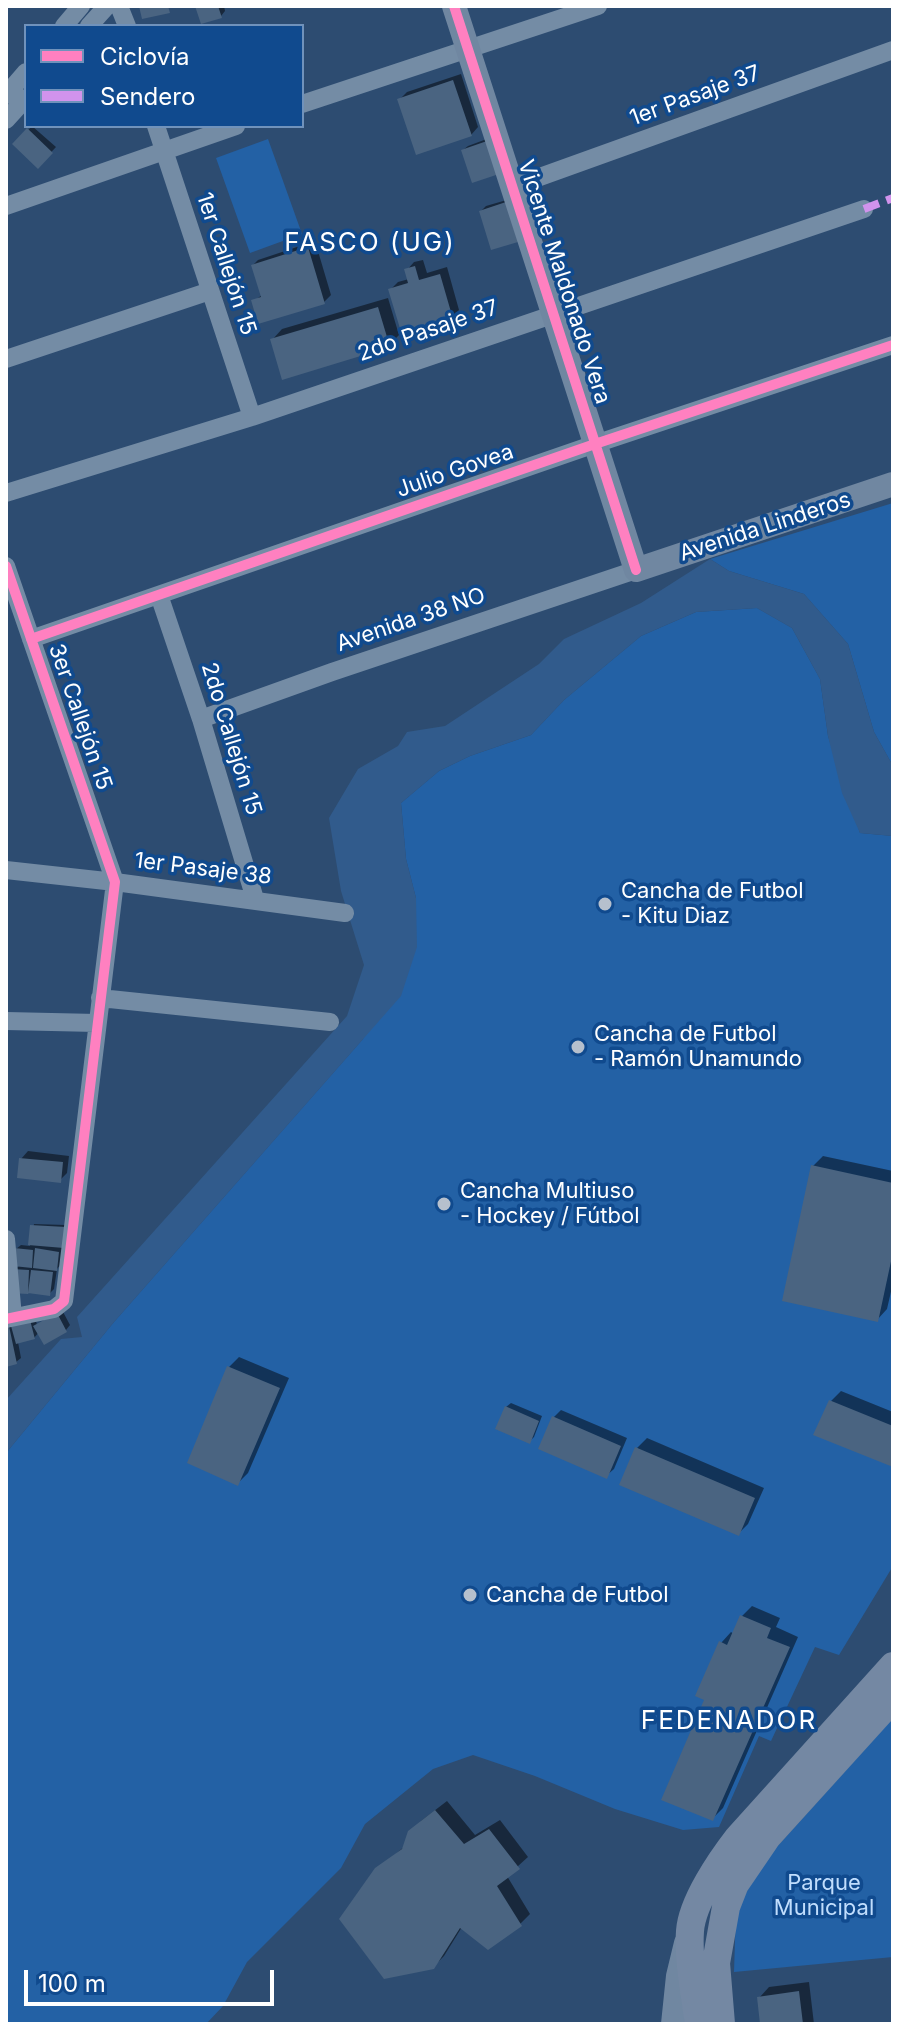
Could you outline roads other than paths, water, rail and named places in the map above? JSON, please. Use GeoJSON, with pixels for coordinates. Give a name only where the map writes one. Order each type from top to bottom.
{"type":"FeatureCollection","features":[{"type":"Feature","properties":{"kind":"main road"},"geometry":{"type":"LineString","coordinates":[[699,2024],[690,1929],[701,1898],[724,1856],[893,1666]]}},
{"type":"Feature","properties":{"kind":"main road"},"geometry":{"type":"LineString","coordinates":[[721,2024],[716,1963],[726,1907],[735,1884],[767,1837],[893,1698]]}},
{"type":"Feature","properties":{"kind":"street"},"geometry":{"type":"LineString","coordinates":[[66,24],[81,6]]}},
{"type":"Feature","properties":{"kind":"street"},"geometry":{"type":"LineString","coordinates":[[91,24],[107,6]]}},
{"type":"Feature","properties":{"kind":"street","name":"Vicente Maldonado Vera"},"geometry":{"type":"LineString","coordinates":[[454,6],[636,570]]}},
{"type":"Feature","properties":{"kind":"street"},"geometry":{"type":"LineString","coordinates":[[304,103],[598,6]]}},
{"type":"Feature","properties":{"kind":"street","name":"1er Pasaje 37"},"geometry":{"type":"LineString","coordinates":[[512,187],[893,50]]}},
{"type":"Feature","properties":{"kind":"street"},"geometry":{"type":"LineString","coordinates":[[6,95],[24,74]]}},
{"type":"Feature","properties":{"kind":"street"},"geometry":{"type":"LineString","coordinates":[[6,120],[24,100]]}},
{"type":"Feature","properties":{"kind":"street","name":"1er Callejón 15"},"geometry":{"type":"LineString","coordinates":[[157,128],[252,417]]}},
{"type":"Feature","properties":{"kind":"street"},"geometry":{"type":"LineString","coordinates":[[6,206],[230,128]]}},
{"type":"Feature","properties":{"kind":"street","name":"2do Pasaje 37"},"geometry":{"type":"LineString","coordinates":[[6,493],[252,417],[864,209]]}},
{"type":"Feature","properties":{"kind":"street"},"geometry":{"type":"LineString","coordinates":[[6,359],[210,291]]}},
{"type":"Feature","properties":{"kind":"street","name":"Julio Govea"},"geometry":{"type":"LineString","coordinates":[[31,639],[595,444],[893,345]]}},
{"type":"Feature","properties":{"kind":"street","name":"Avenida Linderos"},"geometry":{"type":"LineString","coordinates":[[636,570],[893,484]]}},
{"type":"Feature","properties":{"kind":"street","name":"3er Callejón 15"},"geometry":{"type":"LineString","coordinates":[[6,566],[115,882]]}},
{"type":"Feature","properties":{"kind":"street","name":"Avenida 38 NO"},"geometry":{"type":"LineString","coordinates":[[201,719],[636,570]]}},
{"type":"Feature","properties":{"kind":"street","name":"2do Callejón 15"},"geometry":{"type":"LineString","coordinates":[[159,595],[201,719],[255,899]]}},
{"type":"Feature","properties":{"kind":"street","name":"1er Pasaje 38"},"geometry":{"type":"LineString","coordinates":[[6,870],[255,899],[345,913]]}},
{"type":"Feature","properties":{"kind":"street"},"geometry":{"type":"LineString","coordinates":[[6,1239],[10,1318],[54,1309],[64,1301],[115,882]]}},
{"type":"Feature","properties":{"kind":"street"},"geometry":{"type":"LineString","coordinates":[[100,998],[330,1022]]}},
{"type":"Feature","properties":{"kind":"street"},"geometry":{"type":"LineString","coordinates":[[6,1021],[97,1023]]}},
{"type":"Feature","properties":{"kind":"street"},"geometry":{"type":"LineString","coordinates":[[673,2024],[678,1976],[690,1929]]}},
{"type":"Feature","properties":{"kind":"place","name":"Cancha de Futbol - Kitu Diaz"},"geometry":{"type":"Point","coordinates":[605,904]}},
{"type":"Feature","properties":{"kind":"place","name":"Cancha de Futbol - Ramón Unamundo"},"geometry":{"type":"Point","coordinates":[578,1047]}},
{"type":"Feature","properties":{"kind":"place","name":"Cancha Multiuso - Hockey / Fútbol"},"geometry":{"type":"Point","coordinates":[444,1204]}},
{"type":"Feature","properties":{"kind":"place","name":"Cancha de Futbol"},"geometry":{"type":"Point","coordinates":[470,1595]}},
{"type":"Feature","properties":{"kind":"district","name":"FASCO (UG)"},"geometry":{"type":"Point","coordinates":[370,243]}},
{"type":"Feature","properties":{"kind":"district","name":"FEDENADOR"},"geometry":{"type":"Point","coordinates":[729,1721]}},
{"type":"Feature","properties":{"kind":"park label","name":"Parque Municipal"},"geometry":{"type":"Point","coordinates":[824,1896]}}]}
